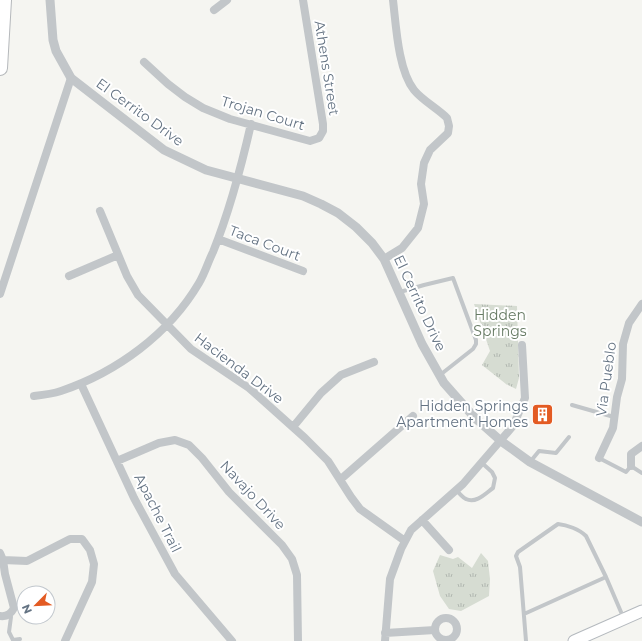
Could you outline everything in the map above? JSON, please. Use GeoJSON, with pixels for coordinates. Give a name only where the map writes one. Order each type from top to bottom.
{"type":"FeatureCollection","features":[{"type":"Feature","properties":{"kind":"highway"},"geometry":{"type":"LineString","coordinates":[[0,68],[4,0]]}},
{"type":"Feature","properties":{"kind":"main road"},"geometry":{"type":"LineString","coordinates":[[574,641],[642,611]]}},
{"type":"Feature","properties":{"kind":"street"},"geometry":{"type":"LineString","coordinates":[[0,294],[71,78],[56,51],[53,40],[50,0]]}},
{"type":"Feature","properties":{"kind":"street"},"geometry":{"type":"LineString","coordinates":[[214,10],[227,0]]}},
{"type":"Feature","properties":{"kind":"street","name":"Athens Street"},"geometry":{"type":"LineString","coordinates":[[303,0],[323,124],[323,131],[319,138]]}},
{"type":"Feature","properties":{"kind":"street"},"geometry":{"type":"LineString","coordinates":[[384,259],[402,248],[418,228],[424,204],[421,184],[424,163],[430,150],[448,133],[449,130],[447,118],[424,100],[413,89],[407,79],[402,62],[393,0]]}},
{"type":"Feature","properties":{"kind":"street","name":"Trojan Court"},"geometry":{"type":"LineString","coordinates":[[144,62],[174,88],[203,108],[230,119],[310,141],[319,138]]}},
{"type":"Feature","properties":{"kind":"street","name":"El Cerrito Drive"},"geometry":{"type":"LineString","coordinates":[[71,78],[164,150],[206,170],[302,196],[338,213],[356,227],[372,243],[384,259],[422,344],[444,384],[474,418],[501,441],[530,462],[642,522]]}},
{"type":"Feature","properties":{"kind":"street"},"geometry":{"type":"LineString","coordinates":[[34,396],[59,391],[81,384],[114,366],[134,353],[167,326],[184,305],[200,282],[218,239],[232,201],[251,124]]}},
{"type":"Feature","properties":{"kind":"street","name":"Hacienda Drive"},"geometry":{"type":"LineString","coordinates":[[100,211],[127,276],[138,295],[191,349],[249,388],[293,427],[328,461],[360,509],[405,541]]}},
{"type":"Feature","properties":{"kind":"street","name":"Taca Court"},"geometry":{"type":"LineString","coordinates":[[218,239],[303,271]]}},
{"type":"Feature","properties":{"kind":"street"},"geometry":{"type":"LineString","coordinates":[[69,276],[118,255]]}},
{"type":"Feature","properties":{"kind":"street","name":"Via Pueblo"},"geometry":{"type":"LineString","coordinates":[[599,458],[612,428],[617,397],[622,379],[623,344],[629,323],[642,304]]}},
{"type":"Feature","properties":{"kind":"street"},"geometry":{"type":"LineString","coordinates":[[434,630],[385,637],[390,579],[411,530],[456,490],[482,463],[513,426],[525,398],[522,345]]}},
{"type":"Feature","properties":{"kind":"street"},"geometry":{"type":"LineString","coordinates":[[293,427],[321,393],[341,374],[374,362]]}},
{"type":"Feature","properties":{"kind":"street","name":"Apache Trail"},"geometry":{"type":"LineString","coordinates":[[81,384],[138,505],[175,574],[232,641]]}},
{"type":"Feature","properties":{"kind":"street"},"geometry":{"type":"LineString","coordinates":[[341,479],[413,416]]}},
{"type":"Feature","properties":{"kind":"street","name":"Navajo Drive"},"geometry":{"type":"LineString","coordinates":[[117,461],[159,443],[175,440],[189,445],[202,458],[229,492],[282,545],[292,559],[297,575],[298,641]]}},
{"type":"Feature","properties":{"kind":"street"},"geometry":{"type":"LineString","coordinates":[[631,466],[631,454],[642,446]]}},
{"type":"Feature","properties":{"kind":"street"},"geometry":{"type":"LineString","coordinates":[[422,520],[449,550]]}},
{"type":"Feature","properties":{"kind":"street"},"geometry":{"type":"LineString","coordinates":[[0,616],[4,617],[10,614],[14,608],[1,556],[27,561],[70,539],[82,539],[90,550],[94,564],[92,582],[65,641]]}},
{"type":"Feature","properties":{"kind":"street"},"geometry":{"type":"LineString","coordinates":[[0,583],[5,574]]}},
{"type":"Feature","properties":{"kind":"lane"},"geometry":{"type":"LineString","coordinates":[[399,293],[453,278],[476,340],[476,344],[440,375]]}},
{"type":"Feature","properties":{"kind":"lane"},"geometry":{"type":"LineString","coordinates":[[572,405],[614,417]]}},
{"type":"Feature","properties":{"kind":"lane"},"geometry":{"type":"LineString","coordinates":[[530,462],[540,451],[556,453],[569,437]]}},
{"type":"Feature","properties":{"kind":"lane"},"geometry":{"type":"LineString","coordinates":[[599,458],[626,472],[631,466],[642,472]]}},
{"type":"Feature","properties":{"kind":"lane"},"geometry":{"type":"LineString","coordinates":[[456,490],[466,499],[474,500],[493,488],[495,478],[492,472],[482,463]]}},
{"type":"Feature","properties":{"kind":"lane"},"geometry":{"type":"LineString","coordinates":[[526,641],[520,567],[516,556],[518,552],[558,524],[566,525],[586,536],[606,576],[624,619]]}},
{"type":"Feature","properties":{"kind":"lane"},"geometry":{"type":"LineString","coordinates":[[524,614],[606,576]]}},
{"type":"Feature","properties":{"kind":"lane"},"geometry":{"type":"LineString","coordinates":[[10,614],[10,635],[13,640],[20,639]]}},
{"type":"Feature","properties":{"kind":"green space","name":"Hidden Springs"},"geometry":{"type":"Polygon","coordinates":[[[474,304],[517,306],[519,378],[516,389],[506,384],[482,365],[490,351],[474,304]]]}},
{"type":"Feature","properties":{"kind":"green space"},"geometry":{"type":"Polygon","coordinates":[[[481,553],[488,561],[490,579],[489,596],[461,611],[449,609],[440,596],[433,571],[440,555],[453,559],[458,557],[472,568],[481,553]]]}},
{"type":"Feature","properties":{"kind":"place","name":"Hidden Springs Apartment Homes"},"geometry":{"type":"Point","coordinates":[543,414]}}]}
